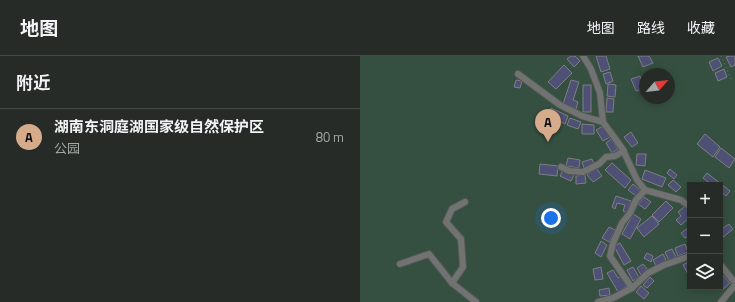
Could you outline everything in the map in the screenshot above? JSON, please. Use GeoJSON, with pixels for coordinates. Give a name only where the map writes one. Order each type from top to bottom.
{"type":"FeatureCollection","features":[{"type":"Feature","properties":{"kind":"street"},"geometry":{"type":"LineString","coordinates":[[583,56],[591,69],[600,93],[603,122],[624,151],[637,180],[645,190],[681,200],[687,205]]}},
{"type":"Feature","properties":{"kind":"street"},"geometry":{"type":"LineString","coordinates":[[518,74],[560,105],[582,116],[603,122]]}},
{"type":"Feature","properties":{"kind":"street"},"geometry":{"type":"LineString","coordinates":[[561,167],[569,171],[583,172],[599,164],[606,157],[615,156],[624,151]]}},
{"type":"Feature","properties":{"kind":"street"},"geometry":{"type":"LineString","coordinates":[[632,288],[610,256],[613,243],[622,223],[630,213],[636,200],[645,190]]}},
{"type":"Feature","properties":{"kind":"street"},"geometry":{"type":"LineString","coordinates":[[452,283],[463,267],[461,239],[446,222],[452,209],[465,202]]}},
{"type":"Feature","properties":{"kind":"street"},"geometry":{"type":"LineString","coordinates":[[400,264],[429,254],[452,283],[476,302]]}},
{"type":"Feature","properties":{"kind":"street"},"geometry":{"type":"LineString","coordinates":[[598,302],[612,298],[632,288],[648,273],[664,265],[687,257]]}},
{"type":"Feature","properties":{"kind":"street"},"geometry":{"type":"LineString","coordinates":[[721,302],[735,284],[723,268]]}},
{"type":"Feature","properties":{"kind":"path"},"geometry":{"type":"LineString","coordinates":[[721,56],[732,81]]}},
{"type":"Feature","properties":{"kind":"green space"},"geometry":{"type":"Polygon","coordinates":[[[360,56],[735,56],[735,302],[360,302],[360,56]]]}},
{"type":"Feature","properties":{"kind":"building"},"geometry":{"type":"Polygon","coordinates":[[[571,56],[575,56],[580,61],[574,67],[567,59],[571,56]]]}},
{"type":"Feature","properties":{"kind":"building"},"geometry":{"type":"Polygon","coordinates":[[[596,56],[606,56],[610,69],[601,72],[596,56]]]}},
{"type":"Feature","properties":{"kind":"building"},"geometry":{"type":"Polygon","coordinates":[[[638,56],[649,56],[653,63],[643,67],[638,56]]]}},
{"type":"Feature","properties":{"kind":"building"},"geometry":{"type":"Polygon","coordinates":[[[735,56],[735,65],[731,67],[726,57],[735,56]]]}},
{"type":"Feature","properties":{"kind":"building"},"geometry":{"type":"Polygon","coordinates":[[[718,58],[722,66],[713,71],[709,62],[718,58]]]}},
{"type":"Feature","properties":{"kind":"building"},"geometry":{"type":"Polygon","coordinates":[[[564,65],[572,73],[556,89],[548,82],[564,65]]]}},
{"type":"Feature","properties":{"kind":"building"},"geometry":{"type":"Polygon","coordinates":[[[724,69],[727,77],[718,81],[715,73],[724,69]]]}},
{"type":"Feature","properties":{"kind":"building"},"geometry":{"type":"Polygon","coordinates":[[[610,72],[613,81],[606,84],[603,74],[610,72]]]}},
{"type":"Feature","properties":{"kind":"building"},"geometry":{"type":"Polygon","coordinates":[[[639,76],[639,90],[636,91],[631,79],[639,76]]]}},
{"type":"Feature","properties":{"kind":"building"},"geometry":{"type":"Polygon","coordinates":[[[516,80],[522,81],[520,88],[514,87],[516,80]]]}},
{"type":"Feature","properties":{"kind":"building"},"geometry":{"type":"Polygon","coordinates":[[[571,80],[579,82],[573,100],[578,102],[576,109],[563,104],[571,80]]]}},
{"type":"Feature","properties":{"kind":"building"},"geometry":{"type":"Polygon","coordinates":[[[608,84],[616,85],[615,97],[607,96],[608,84]]]}},
{"type":"Feature","properties":{"kind":"building"},"geometry":{"type":"Polygon","coordinates":[[[583,85],[591,85],[591,112],[583,112],[583,85]]]}},
{"type":"Feature","properties":{"kind":"building"},"geometry":{"type":"Polygon","coordinates":[[[607,98],[614,99],[613,112],[606,112],[607,98]]]}},
{"type":"Feature","properties":{"kind":"building"},"geometry":{"type":"Polygon","coordinates":[[[551,108],[568,116],[565,124],[547,115],[551,108]]]}},
{"type":"Feature","properties":{"kind":"building"},"geometry":{"type":"Polygon","coordinates":[[[570,118],[581,122],[578,129],[567,125],[570,118]]]}},
{"type":"Feature","properties":{"kind":"building"},"geometry":{"type":"Polygon","coordinates":[[[582,124],[594,125],[594,134],[582,134],[582,124]]]}},
{"type":"Feature","properties":{"kind":"building"},"geometry":{"type":"Polygon","coordinates":[[[603,126],[610,137],[603,141],[596,130],[603,126]]]}},
{"type":"Feature","properties":{"kind":"building"},"geometry":{"type":"Polygon","coordinates":[[[631,132],[638,143],[632,147],[624,137],[631,132]]]}},
{"type":"Feature","properties":{"kind":"building"},"geometry":{"type":"Polygon","coordinates":[[[705,134],[720,147],[713,157],[697,144],[705,134]]]}},
{"type":"Feature","properties":{"kind":"building"},"geometry":{"type":"Polygon","coordinates":[[[611,139],[618,149],[612,153],[606,143],[611,139]]]}},
{"type":"Feature","properties":{"kind":"building"},"geometry":{"type":"Polygon","coordinates":[[[721,148],[735,159],[729,168],[715,157],[721,148]]]}},
{"type":"Feature","properties":{"kind":"building"},"geometry":{"type":"Polygon","coordinates":[[[637,154],[646,154],[645,166],[636,165],[637,154]]]}},
{"type":"Feature","properties":{"kind":"building"},"geometry":{"type":"Polygon","coordinates":[[[568,158],[580,160],[579,168],[566,166],[568,158]]]}},
{"type":"Feature","properties":{"kind":"building"},"geometry":{"type":"Polygon","coordinates":[[[592,159],[594,164],[584,168],[582,162],[592,159]]]}},
{"type":"Feature","properties":{"kind":"building"},"geometry":{"type":"Polygon","coordinates":[[[612,163],[631,180],[625,188],[605,170],[612,163]]]}},
{"type":"Feature","properties":{"kind":"building"},"geometry":{"type":"Polygon","coordinates":[[[540,164],[558,166],[557,176],[539,174],[540,164]]]}},
{"type":"Feature","properties":{"kind":"building"},"geometry":{"type":"Polygon","coordinates":[[[596,168],[602,176],[593,182],[587,175],[596,168]]]}},
{"type":"Feature","properties":{"kind":"building"},"geometry":{"type":"Polygon","coordinates":[[[670,169],[677,175],[674,179],[667,173],[670,169]]]}},
{"type":"Feature","properties":{"kind":"building"},"geometry":{"type":"Polygon","coordinates":[[[563,170],[574,175],[571,181],[560,176],[563,170]]]}},
{"type":"Feature","properties":{"kind":"building"},"geometry":{"type":"Polygon","coordinates":[[[645,170],[666,178],[662,187],[642,179],[645,170]]]}},
{"type":"Feature","properties":{"kind":"building"},"geometry":{"type":"Polygon","coordinates":[[[707,173],[718,182],[708,182],[703,178],[707,173]]]}},
{"type":"Feature","properties":{"kind":"building"},"geometry":{"type":"Polygon","coordinates":[[[585,175],[586,183],[576,184],[576,176],[585,175]]]}},
{"type":"Feature","properties":{"kind":"building"},"geometry":{"type":"Polygon","coordinates":[[[673,180],[681,187],[676,192],[668,185],[673,180]]]}},
{"type":"Feature","properties":{"kind":"building"},"geometry":{"type":"Polygon","coordinates":[[[633,184],[640,190],[636,196],[628,190],[633,184]]]}},
{"type":"Feature","properties":{"kind":"building"},"geometry":{"type":"Polygon","coordinates":[[[723,186],[730,191],[726,196],[723,194],[723,186]]]}},
{"type":"Feature","properties":{"kind":"building"},"geometry":{"type":"Polygon","coordinates":[[[616,196],[631,201],[627,213],[623,211],[625,205],[617,203],[615,209],[612,207],[616,196]]]}},
{"type":"Feature","properties":{"kind":"building"},"geometry":{"type":"Polygon","coordinates":[[[644,197],[651,202],[645,209],[638,204],[644,197]]]}},
{"type":"Feature","properties":{"kind":"building"},"geometry":{"type":"Polygon","coordinates":[[[666,201],[673,208],[659,222],[652,215],[666,201]]]}},
{"type":"Feature","properties":{"kind":"building"},"geometry":{"type":"Polygon","coordinates":[[[685,206],[687,208],[687,220],[681,225],[676,220],[681,216],[678,212],[685,206]]]}},
{"type":"Feature","properties":{"kind":"building"},"geometry":{"type":"Polygon","coordinates":[[[633,214],[641,219],[630,239],[622,234],[633,214]]]}},
{"type":"Feature","properties":{"kind":"building"},"geometry":{"type":"Polygon","coordinates":[[[652,216],[659,224],[644,237],[637,228],[652,216]]]}},
{"type":"Feature","properties":{"kind":"building"},"geometry":{"type":"Polygon","coordinates":[[[729,224],[733,229],[723,237],[723,228],[729,224]]]}},
{"type":"Feature","properties":{"kind":"building"},"geometry":{"type":"Polygon","coordinates":[[[609,227],[615,230],[609,242],[602,238],[609,227]]]}},
{"type":"Feature","properties":{"kind":"building"},"geometry":{"type":"Polygon","coordinates":[[[687,229],[687,237],[685,238],[681,233],[687,229]]]}},
{"type":"Feature","properties":{"kind":"building"},"geometry":{"type":"Polygon","coordinates":[[[601,241],[607,245],[601,257],[595,253],[601,241]]]}},
{"type":"Feature","properties":{"kind":"building"},"geometry":{"type":"Polygon","coordinates":[[[620,243],[631,261],[624,265],[614,246],[620,243]]]}},
{"type":"Feature","properties":{"kind":"building"},"geometry":{"type":"Polygon","coordinates":[[[685,244],[687,252],[678,256],[675,248],[685,244]]]}},
{"type":"Feature","properties":{"kind":"building"},"geometry":{"type":"Polygon","coordinates":[[[672,249],[676,257],[669,261],[665,252],[672,249]]]}},
{"type":"Feature","properties":{"kind":"building"},"geometry":{"type":"Polygon","coordinates":[[[647,253],[653,256],[651,262],[644,258],[647,253]]]}},
{"type":"Feature","properties":{"kind":"building"},"geometry":{"type":"Polygon","coordinates":[[[663,254],[666,260],[656,266],[653,260],[663,254]]]}},
{"type":"Feature","properties":{"kind":"building"},"geometry":{"type":"Polygon","coordinates":[[[687,263],[687,272],[683,265],[687,263]]]}},
{"type":"Feature","properties":{"kind":"building"},"geometry":{"type":"Polygon","coordinates":[[[643,264],[648,270],[641,275],[637,268],[643,264]]]}},
{"type":"Feature","properties":{"kind":"building"},"geometry":{"type":"Polygon","coordinates":[[[601,267],[603,279],[595,280],[593,269],[601,267]]]}},
{"type":"Feature","properties":{"kind":"building"},"geometry":{"type":"Polygon","coordinates":[[[633,267],[639,277],[633,281],[627,270],[633,267]]]}},
{"type":"Feature","properties":{"kind":"building"},"geometry":{"type":"Polygon","coordinates":[[[613,270],[618,278],[621,276],[627,286],[618,292],[607,273],[613,270]]]}},
{"type":"Feature","properties":{"kind":"building"},"geometry":{"type":"Polygon","coordinates":[[[723,275],[730,283],[723,289],[723,275]]]}},
{"type":"Feature","properties":{"kind":"building"},"geometry":{"type":"Polygon","coordinates":[[[650,277],[654,281],[647,288],[643,285],[650,277]]]}},
{"type":"Feature","properties":{"kind":"building"},"geometry":{"type":"Polygon","coordinates":[[[641,286],[649,293],[644,299],[636,292],[641,286]]]}},
{"type":"Feature","properties":{"kind":"building"},"geometry":{"type":"Polygon","coordinates":[[[609,288],[610,295],[600,296],[599,290],[609,288]]]}},
{"type":"Feature","properties":{"kind":"place","name":"湖南东洞庭湖国家级自然保护区"},"geometry":{"type":"Point","coordinates":[548,142]}}]}
